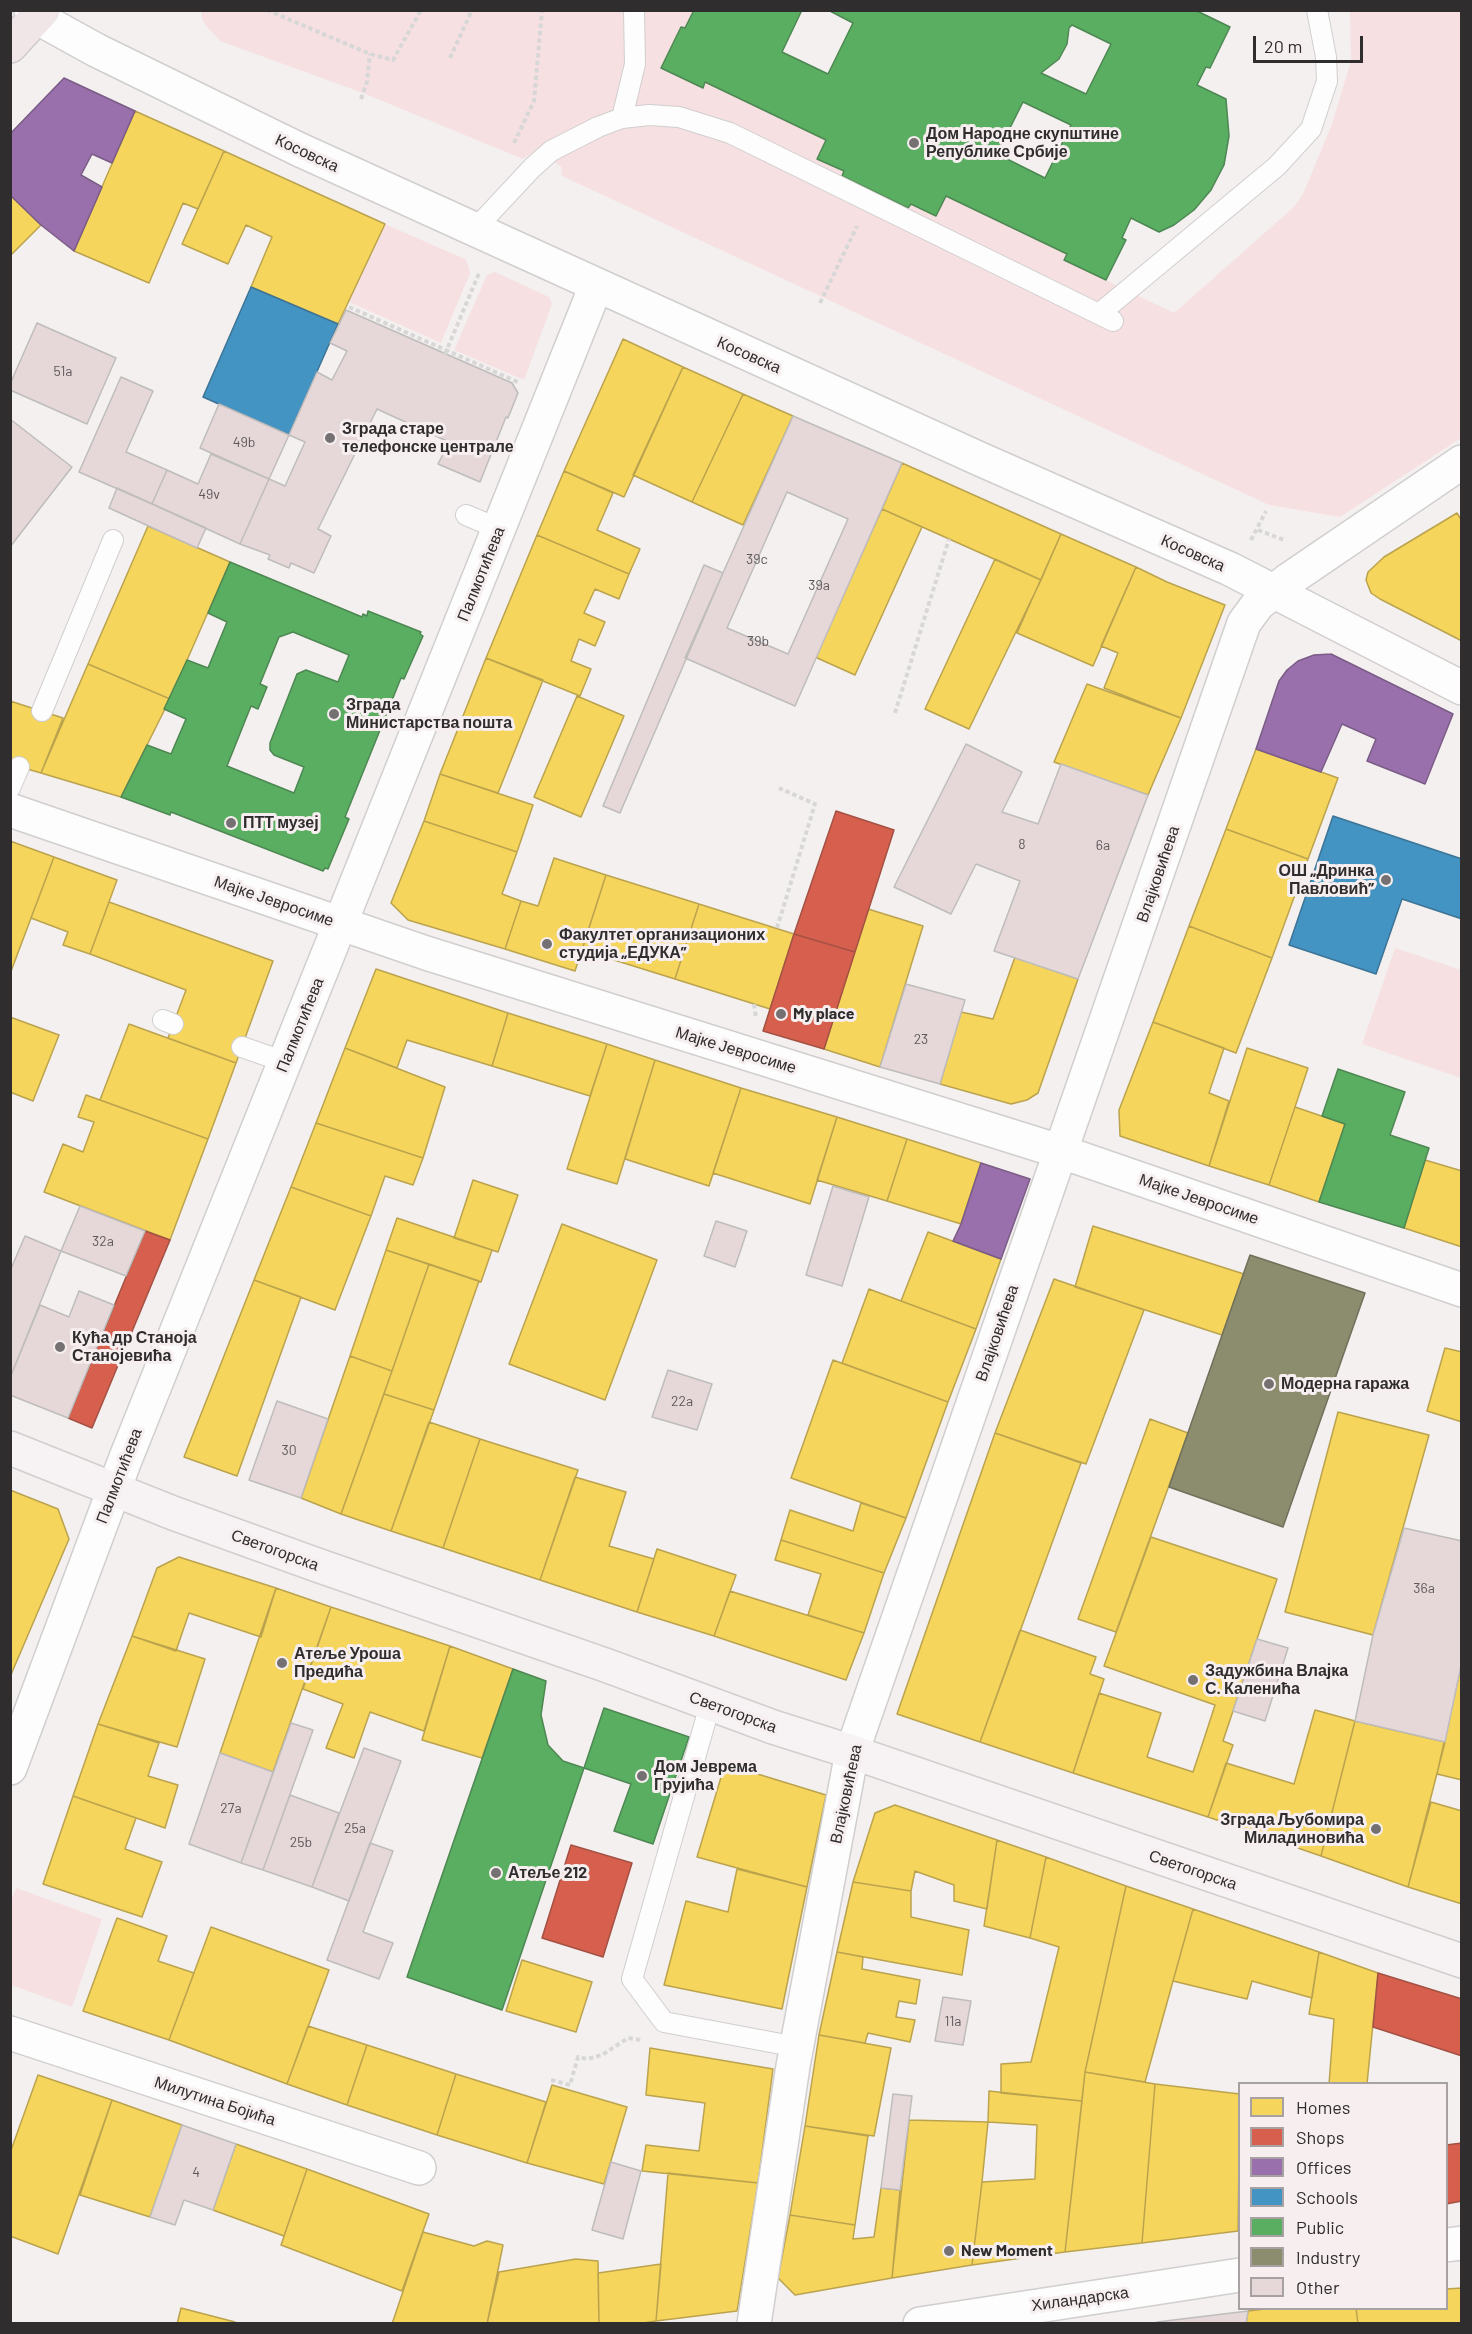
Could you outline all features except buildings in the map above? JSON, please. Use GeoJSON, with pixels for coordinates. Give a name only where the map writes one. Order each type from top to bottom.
{"type":"FeatureCollection","features":[{"type":"Feature","properties":{"kind":"main road"},"geometry":{"type":"LineString","coordinates":[[10,46],[41,12]]}},
{"type":"Feature","properties":{"kind":"street","name":"Косовска"},"geometry":{"type":"LineString","coordinates":[[41,12],[104,54],[298,149],[982,460],[1230,569],[1461,688]]}},
{"type":"Feature","properties":{"kind":"street","name":"Палмотићева"},"geometry":{"type":"LineString","coordinates":[[10,1768],[113,1490],[596,286]]}},
{"type":"Feature","properties":{"kind":"street","name":"Влајковићева"},"geometry":{"type":"LineString","coordinates":[[754,2324],[797,2047],[852,1752],[1244,622],[1251,611],[1273,591],[1461,462]]}},
{"type":"Feature","properties":{"kind":"street","name":"Мајке Јевросиме"},"geometry":{"type":"LineString","coordinates":[[10,810],[437,956],[1062,1152],[1461,1290]]}},
{"type":"Feature","properties":{"kind":"street","name":"Светогорска"},"geometry":{"type":"LineString","coordinates":[[10,1448],[113,1490],[317,1565],[608,1666],[710,1705],[1461,1960]]}},
{"type":"Feature","properties":{"kind":"street","name":"Милутина Бојића"},"geometry":{"type":"LineString","coordinates":[[10,2033],[419,2168]]}},
{"type":"Feature","properties":{"kind":"street","name":"Хиландарска"},"geometry":{"type":"LineString","coordinates":[[938,2322],[1238,2275]]}},
{"type":"Feature","properties":{"kind":"lane"},"geometry":{"type":"LineString","coordinates":[[622,118],[635,64],[634,10]]}},
{"type":"Feature","properties":{"kind":"lane"},"geometry":{"type":"LineString","coordinates":[[485,233],[532,168],[551,151],[598,127],[622,118],[649,115],[680,117],[730,133],[1106,317],[1277,166],[1311,129],[1327,81],[1326,57],[1317,10]]}},
{"type":"Feature","properties":{"kind":"lane"},"geometry":{"type":"LineString","coordinates":[[466,515],[499,529]]}},
{"type":"Feature","properties":{"kind":"lane"},"geometry":{"type":"LineString","coordinates":[[42,711],[113,540]]}},
{"type":"Feature","properties":{"kind":"lane"},"geometry":{"type":"LineString","coordinates":[[10,788],[19,767]]}},
{"type":"Feature","properties":{"kind":"lane"},"geometry":{"type":"LineString","coordinates":[[242,1047],[285,1062]]}},
{"type":"Feature","properties":{"kind":"lane"},"geometry":{"type":"LineString","coordinates":[[710,1705],[632,1979],[664,2022],[797,2047]]}},
{"type":"Feature","properties":{"kind":"path"},"geometry":{"type":"LineString","coordinates":[[267,10],[370,54],[393,60],[421,10]]}},
{"type":"Feature","properties":{"kind":"path"},"geometry":{"type":"LineString","coordinates":[[450,58],[472,10]]}},
{"type":"Feature","properties":{"kind":"path"},"geometry":{"type":"LineString","coordinates":[[509,153],[534,100],[542,10]]}},
{"type":"Feature","properties":{"kind":"path"},"geometry":{"type":"LineString","coordinates":[[361,99],[367,82],[370,54]]}},
{"type":"Feature","properties":{"kind":"path"},"geometry":{"type":"LineString","coordinates":[[820,303],[869,201]]}},
{"type":"Feature","properties":{"kind":"path"},"geometry":{"type":"LineString","coordinates":[[445,352],[485,233]]}},
{"type":"Feature","properties":{"kind":"path"},"geometry":{"type":"LineString","coordinates":[[349,307],[445,352],[521,383]]}},
{"type":"Feature","properties":{"kind":"path"},"geometry":{"type":"LineString","coordinates":[[1266,512],[1257,530],[1291,542]]}},
{"type":"Feature","properties":{"kind":"path"},"geometry":{"type":"LineString","coordinates":[[895,713],[949,539]]}},
{"type":"Feature","properties":{"kind":"path"},"geometry":{"type":"LineString","coordinates":[[777,928],[815,804],[778,788]]}},
{"type":"Feature","properties":{"kind":"path"},"geometry":{"type":"LineString","coordinates":[[551,2080],[570,2085],[578,2057],[602,2055],[628,2038],[652,2042]]}},
{"type":"Feature","properties":{"kind":"shaded area"},"geometry":{"type":"Polygon","coordinates":[[[201,11],[694,11],[685,28],[681,27],[661,68],[702,88],[705,82],[826,140],[817,159],[844,171],[842,176],[908,208],[911,204],[946,196],[1067,254],[1064,260],[1174,313],[1294,207],[1303,194],[1332,124],[1351,61],[1350,11],[1461,11],[1461,438],[1340,517],[1269,505],[562,176],[561,166],[535,151],[523,159],[363,93],[220,41],[207,27],[202,19],[201,11]]]}},
{"type":"Feature","properties":{"kind":"shaded area"},"geometry":{"type":"Polygon","coordinates":[[[385,224],[465,259],[468,264],[470,273],[441,343],[349,302],[385,224]]]}},
{"type":"Feature","properties":{"kind":"shaded area"},"geometry":{"type":"Polygon","coordinates":[[[495,272],[549,297],[552,304],[524,380],[454,350],[487,275],[495,272]]]}},
{"type":"Feature","properties":{"kind":"shaded area"},"geometry":{"type":"Polygon","coordinates":[[[1395,948],[1461,970],[1461,1078],[1362,1044],[1395,948]]]}},
{"type":"Feature","properties":{"kind":"shaded area"},"geometry":{"type":"Polygon","coordinates":[[[16,1888],[102,1919],[72,2007],[11,1985],[11,1901],[16,1888]]]}},
{"type":"Feature","properties":{"kind":"place","name":"Дом Народне скупштине Републике Србије"},"geometry":{"type":"Point","coordinates":[914,143]}},
{"type":"Feature","properties":{"kind":"place","name":"Зграда старе телефонске централе"},"geometry":{"type":"Point","coordinates":[330,438]}},
{"type":"Feature","properties":{"kind":"place","name":"Зграда Министарства пошта"},"geometry":{"type":"Point","coordinates":[334,714]}},
{"type":"Feature","properties":{"kind":"place","name":"ПТТ музеј"},"geometry":{"type":"Point","coordinates":[231,823]}},
{"type":"Feature","properties":{"kind":"place","name":"ОШ „Дринка Павловић”"},"geometry":{"type":"Point","coordinates":[1386,880]}},
{"type":"Feature","properties":{"kind":"place","name":"Факултет организационих студија „ЕДУКА”"},"geometry":{"type":"Point","coordinates":[547,944]}},
{"type":"Feature","properties":{"kind":"place","name":"My place"},"geometry":{"type":"Point","coordinates":[781,1014]}},
{"type":"Feature","properties":{"kind":"place","name":"Кућа др Станоја Станојевића"},"geometry":{"type":"Point","coordinates":[60,1347]}},
{"type":"Feature","properties":{"kind":"place","name":"Модерна гаража"},"geometry":{"type":"Point","coordinates":[1269,1384]}},
{"type":"Feature","properties":{"kind":"place","name":"Атеље Уроша Предића"},"geometry":{"type":"Point","coordinates":[282,1663]}},
{"type":"Feature","properties":{"kind":"place","name":"Задужбина Влајка С. Каленића"},"geometry":{"type":"Point","coordinates":[1193,1680]}},
{"type":"Feature","properties":{"kind":"place","name":"Дом Јеврема Грујића"},"geometry":{"type":"Point","coordinates":[642,1776]}},
{"type":"Feature","properties":{"kind":"place","name":"Зграда Љубомира Миладиновића"},"geometry":{"type":"Point","coordinates":[1376,1829]}},
{"type":"Feature","properties":{"kind":"place","name":"Атеље 212"},"geometry":{"type":"Point","coordinates":[496,1873]}},
{"type":"Feature","properties":{"kind":"place","name":"New Moment"},"geometry":{"type":"Point","coordinates":[949,2251]}}]}
